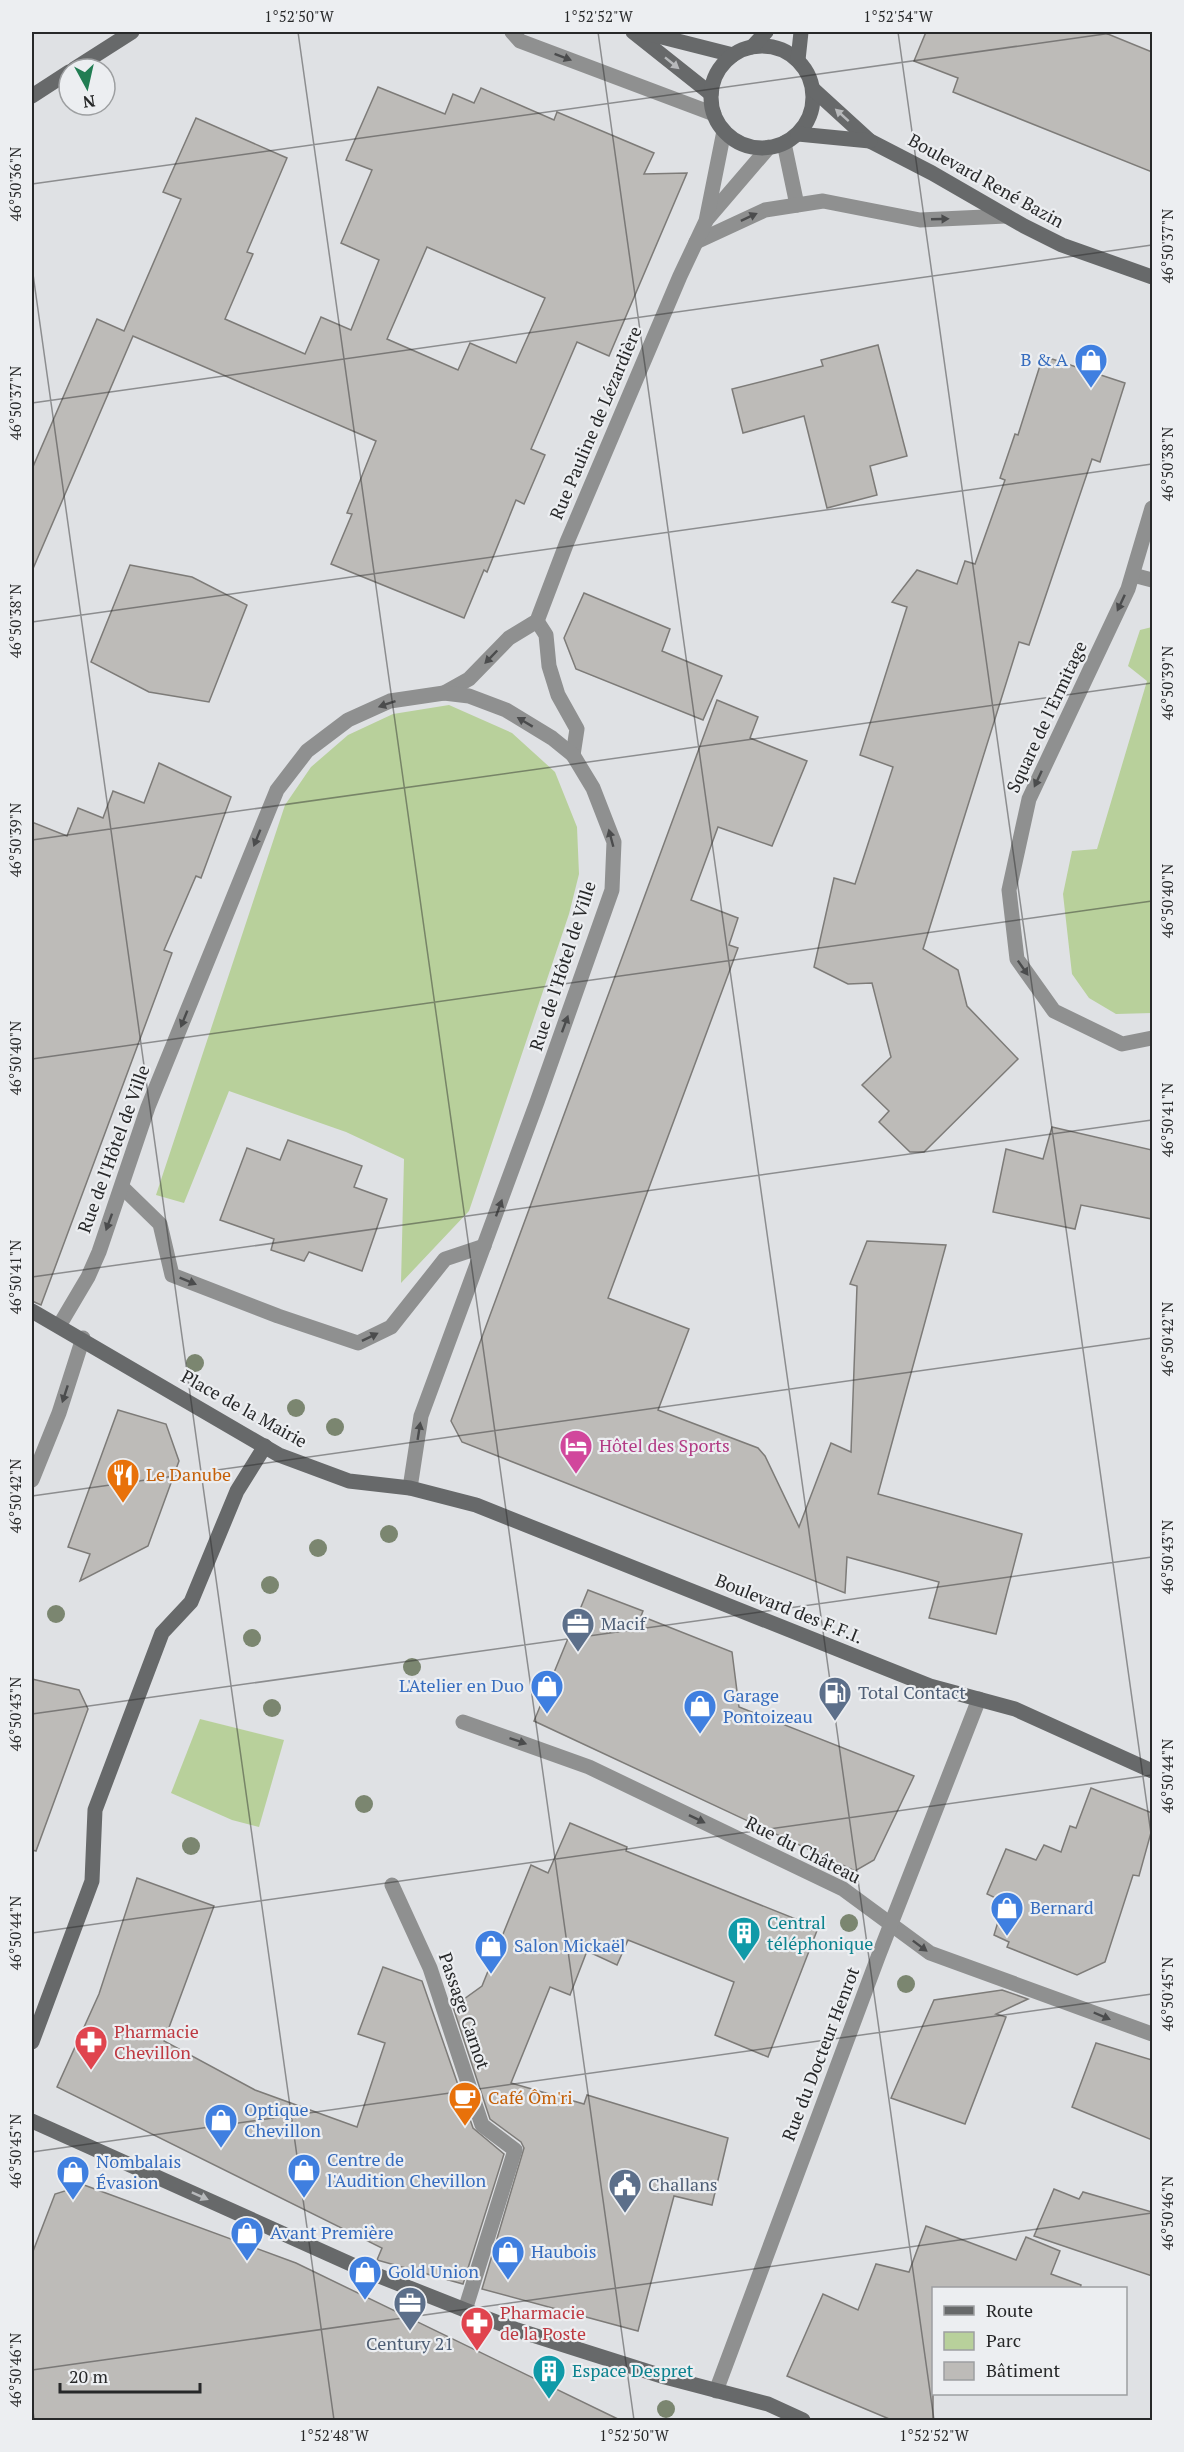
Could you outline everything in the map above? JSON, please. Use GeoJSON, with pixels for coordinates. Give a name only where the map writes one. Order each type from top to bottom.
{"type":"FeatureCollection","features":[{"type":"Feature","properties":{"kind":"street"},"geometry":{"type":"LineString","coordinates":[[93,57],[132,32]]}},
{"type":"Feature","properties":{"kind":"street"},"geometry":{"type":"LineString","coordinates":[[512,32],[520,41],[714,114]]}},
{"type":"Feature","properties":{"kind":"street"},"geometry":{"type":"LineString","coordinates":[[633,32],[711,94]]}},
{"type":"Feature","properties":{"kind":"street"},"geometry":{"type":"LineString","coordinates":[[642,32],[733,55]]}},
{"type":"Feature","properties":{"kind":"street"},"geometry":{"type":"LineString","coordinates":[[752,47],[777,48],[798,60],[808,73],[813,89],[813,106],[807,121],[798,134],[777,145],[745,144],[724,131],[714,114],[711,94],[714,80],[721,66],[733,55],[752,47],[766,32]]}},
{"type":"Feature","properties":{"kind":"street"},"geometry":{"type":"LineString","coordinates":[[798,60],[801,32]]}},
{"type":"Feature","properties":{"kind":"street"},"geometry":{"type":"LineString","coordinates":[[32,96],[57,80]]}},
{"type":"Feature","properties":{"kind":"street","name":"Boulevard René Bazin"},"geometry":{"type":"LineString","coordinates":[[813,89],[870,141],[1062,245],[1152,277]]}},
{"type":"Feature","properties":{"kind":"street","name":"Rue Pauline de Lézardière"},"geometry":{"type":"LineString","coordinates":[[537,621],[567,542],[706,221],[724,131]]}},
{"type":"Feature","properties":{"kind":"street","name":"Boulevard René Bazin"},"geometry":{"type":"LineString","coordinates":[[798,134],[870,141]]}},
{"type":"Feature","properties":{"kind":"street"},"geometry":{"type":"LineString","coordinates":[[777,145],[797,205]]}},
{"type":"Feature","properties":{"kind":"street","name":"Rue Pauline de Lézardière"},"geometry":{"type":"LineString","coordinates":[[706,221],[777,145]]}},
{"type":"Feature","properties":{"kind":"street"},"geometry":{"type":"LineString","coordinates":[[696,242],[765,210],[824,201],[920,220],[1006,216]]}},
{"type":"Feature","properties":{"kind":"street","name":"Square de l'Ermitage"},"geometry":{"type":"LineString","coordinates":[[1152,508],[1133,574],[1029,799],[1009,890],[1017,959],[1054,1011],[1122,1044],[1152,1038]]}},
{"type":"Feature","properties":{"kind":"street"},"geometry":{"type":"LineString","coordinates":[[1133,574],[1152,580]]}},
{"type":"Feature","properties":{"kind":"street"},"geometry":{"type":"LineString","coordinates":[[444,693],[470,679],[509,638],[537,621],[546,635],[549,666],[558,695],[577,729],[573,755]]}},
{"type":"Feature","properties":{"kind":"street","name":"Rue de l'Hôtel de Ville"},"geometry":{"type":"LineString","coordinates":[[59,1326],[88,1277],[122,1187],[148,1107],[277,790],[307,751],[348,720],[390,701],[444,693],[469,696],[506,710],[552,738],[573,755],[593,788],[614,842],[612,890],[421,1416],[410,1488]]}},
{"type":"Feature","properties":{"kind":"street"},"geometry":{"type":"LineString","coordinates":[[122,1187],[160,1224],[172,1275],[278,1316],[358,1343],[391,1326],[445,1259],[484,1246]]}},
{"type":"Feature","properties":{"kind":"street"},"geometry":{"type":"LineString","coordinates":[[32,1311],[83,1338],[59,1413],[32,1480]]}},
{"type":"Feature","properties":{"kind":"street","name":"Place de la Mairie"},"geometry":{"type":"LineString","coordinates":[[83,1338],[133,1370],[279,1455],[350,1481],[410,1488]]}},
{"type":"Feature","properties":{"kind":"street"},"geometry":{"type":"LineString","coordinates":[[32,2042],[92,1881],[95,1810],[162,1633],[191,1602],[237,1491],[265,1446]]}},
{"type":"Feature","properties":{"kind":"street","name":"Boulevard des F.F.I."},"geometry":{"type":"LineString","coordinates":[[410,1488],[476,1505],[930,1686],[1015,1709],[1152,1771]]}},
{"type":"Feature","properties":{"kind":"street","name":"Rue du Docteur Henrot"},"geometry":{"type":"LineString","coordinates":[[716,2391],[891,1923],[979,1699]]}},
{"type":"Feature","properties":{"kind":"street","name":"Rue du Château"},"geometry":{"type":"LineString","coordinates":[[463,1722],[589,1767],[843,1889],[930,1953],[1152,2034]]}},
{"type":"Feature","properties":{"kind":"street","name":"Passage Carnot"},"geometry":{"type":"LineString","coordinates":[[392,1885],[430,1968],[482,2125],[515,2150],[465,2310]]}},
{"type":"Feature","properties":{"kind":"street"},"geometry":{"type":"LineString","coordinates":[[32,2121],[364,2270],[465,2310],[517,2330],[716,2391],[768,2404],[803,2421]]}},
{"type":"Feature","properties":{"kind":"green space"},"geometry":{"type":"Polygon","coordinates":[[[1152,627],[1152,1013],[1116,1014],[1089,998],[1072,974],[1063,894],[1072,851],[1097,849],[1147,681],[1128,666],[1140,630],[1152,627]]]}},
{"type":"Feature","properties":{"kind":"green space"},"geometry":{"type":"Polygon","coordinates":[[[449,705],[512,733],[555,772],[577,827],[579,874],[569,914],[469,1211],[401,1283],[404,1159],[346,1132],[229,1091],[184,1203],[156,1195],[285,805],[311,767],[348,735],[393,714],[449,705]]]}},
{"type":"Feature","properties":{"kind":"green space"},"geometry":{"type":"Polygon","coordinates":[[[200,1719],[284,1740],[259,1827],[232,1820],[171,1793],[200,1719]]]}},
{"type":"Feature","properties":{"kind":"building"},"geometry":{"type":"Polygon","coordinates":[[[926,32],[1103,32],[1152,52],[1152,172],[953,92],[958,78],[914,61],[926,32]]]}},
{"type":"Feature","properties":{"kind":"building"},"geometry":{"type":"Polygon","coordinates":[[[378,87],[445,114],[453,94],[474,103],[481,88],[554,120],[557,112],[654,153],[644,174],[687,173],[609,356],[577,342],[531,449],[545,455],[524,504],[516,500],[487,572],[484,570],[464,618],[331,564],[352,514],[347,513],[376,441],[133,336],[32,571],[32,469],[97,319],[124,331],[181,199],[163,192],[196,118],[287,158],[247,252],[253,254],[225,319],[305,354],[321,317],[351,330],[379,260],[341,243],[372,170],[346,160],[378,87]],[[427,247],[387,339],[458,370],[470,343],[516,363],[545,298],[427,247]]]}},
{"type":"Feature","properties":{"kind":"building"},"geometry":{"type":"Polygon","coordinates":[[[878,345],[907,456],[870,466],[877,495],[827,508],[804,416],[743,433],[732,389],[823,366],[821,360],[878,345]]]}},
{"type":"Feature","properties":{"kind":"building"},"geometry":{"type":"Polygon","coordinates":[[[1043,356],[1125,383],[1100,462],[1092,459],[1029,645],[1019,642],[923,949],[958,970],[967,1006],[1018,1059],[924,1152],[910,1152],[879,1122],[889,1111],[862,1085],[891,1057],[872,983],[848,984],[814,967],[834,878],[855,884],[893,767],[860,755],[907,607],[892,602],[917,570],[957,584],[965,561],[975,564],[1005,480],[1000,478],[1015,434],[1018,435],[1043,356]]]}},
{"type":"Feature","properties":{"kind":"building"},"geometry":{"type":"Polygon","coordinates":[[[130,565],[192,577],[247,605],[209,702],[149,692],[91,662],[130,565]]]}},
{"type":"Feature","properties":{"kind":"building"},"geometry":{"type":"Polygon","coordinates":[[[584,593],[670,629],[662,651],[722,676],[703,720],[576,669],[564,638],[584,593]]]}},
{"type":"Feature","properties":{"kind":"building"},"geometry":{"type":"Polygon","coordinates":[[[717,700],[758,717],[750,738],[807,761],[772,846],[718,827],[691,900],[738,918],[729,945],[738,948],[608,1298],[689,1329],[658,1410],[758,1448],[765,1456],[799,1527],[831,1443],[851,1452],[857,1286],[850,1284],[867,1241],[946,1245],[878,1494],[1022,1534],[996,1634],[929,1618],[939,1582],[847,1557],[845,1593],[462,1442],[451,1421],[717,700]]]}},
{"type":"Feature","properties":{"kind":"building"},"geometry":{"type":"Polygon","coordinates":[[[159,763],[231,797],[201,878],[196,876],[164,950],[172,953],[41,1305],[32,1301],[32,822],[67,836],[78,808],[103,818],[113,791],[144,803],[159,763]]]}},
{"type":"Feature","properties":{"kind":"building"},"geometry":{"type":"Polygon","coordinates":[[[1052,1127],[1152,1150],[1152,1219],[1081,1205],[1075,1229],[993,1212],[1006,1149],[1043,1159],[1052,1127]]]}},
{"type":"Feature","properties":{"kind":"building"},"geometry":{"type":"Polygon","coordinates":[[[288,1140],[362,1166],[354,1187],[387,1199],[362,1271],[309,1252],[304,1261],[271,1250],[274,1239],[220,1220],[247,1148],[280,1160],[288,1140]]]}},
{"type":"Feature","properties":{"kind":"building","name":"Le Danube"},"geometry":{"type":"Polygon","coordinates":[[[118,1410],[166,1424],[179,1461],[148,1546],[80,1581],[90,1554],[68,1547],[118,1410]]]}},
{"type":"Feature","properties":{"kind":"building","name":"Garage Pontoizeau"},"geometry":{"type":"Polygon","coordinates":[[[588,1590],[643,1611],[641,1616],[732,1652],[739,1707],[914,1776],[874,1860],[855,1871],[534,1721],[588,1590]]]}},
{"type":"Feature","properties":{"kind":"building"},"geometry":{"type":"Polygon","coordinates":[[[32,1679],[79,1690],[88,1709],[36,1851],[32,1850],[32,1679]]]}},
{"type":"Feature","properties":{"kind":"building"},"geometry":{"type":"Polygon","coordinates":[[[1091,1788],[1152,1813],[1152,1829],[1139,1876],[1133,1875],[1105,1962],[1077,1975],[1007,1947],[1009,1942],[994,1935],[1004,1902],[987,1894],[1006,1849],[1036,1860],[1044,1845],[1061,1852],[1070,1826],[1076,1828],[1091,1788]]]}},
{"type":"Feature","properties":{"kind":"building"},"geometry":{"type":"Polygon","coordinates":[[[570,1823],[627,1847],[626,1851],[818,1928],[768,2057],[715,2035],[734,1982],[628,1940],[617,1965],[587,1951],[570,1995],[550,1987],[511,2083],[584,2104],[587,2095],[728,2138],[712,2205],[674,2196],[638,2331],[482,2289],[524,2148],[521,2142],[490,2119],[453,2007],[482,1986],[531,1865],[548,1873],[570,1823]]]}},
{"type":"Feature","properties":{"kind":"building"},"geometry":{"type":"Polygon","coordinates":[[[137,1878],[214,1906],[164,2041],[255,2090],[357,2127],[385,2043],[358,2034],[383,1967],[422,1981],[473,2128],[504,2154],[463,2284],[377,2260],[382,2248],[57,2087],[99,1994],[137,1878]]]}},
{"type":"Feature","properties":{"kind":"building"},"geometry":{"type":"Polygon","coordinates":[[[1002,1990],[1028,1999],[996,2014],[1006,2017],[965,2124],[891,2098],[934,2000],[1002,1990]]]}},
{"type":"Feature","properties":{"kind":"building"},"geometry":{"type":"Polygon","coordinates":[[[1096,2043],[1152,2060],[1152,2140],[1072,2107],[1096,2043]]]}},
{"type":"Feature","properties":{"kind":"building"},"geometry":{"type":"Polygon","coordinates":[[[84,2185],[296,2263],[622,2421],[32,2421],[32,2254],[55,2194],[84,2185]]]}},
{"type":"Feature","properties":{"kind":"building"},"geometry":{"type":"Polygon","coordinates":[[[1054,2189],[1079,2199],[1083,2192],[1152,2212],[1152,2276],[1034,2236],[1054,2189]]]}},
{"type":"Feature","properties":{"kind":"building"},"geometry":{"type":"Polygon","coordinates":[[[926,2226],[1016,2260],[1026,2237],[1060,2251],[1051,2274],[1081,2285],[1080,2287],[932,2287],[933,2421],[894,2421],[787,2376],[823,2294],[858,2310],[876,2264],[909,2272],[926,2226]]]}},
{"type":"Feature","properties":{"kind":"place","name":"B & A"},"geometry":{"type":"Point","coordinates":[1091,389]}},
{"type":"Feature","properties":{"kind":"place","name":"Hôtel des Sports"},"geometry":{"type":"Point","coordinates":[576,1475]}},
{"type":"Feature","properties":{"kind":"place","name":"Le Danube"},"geometry":{"type":"Point","coordinates":[123,1504]}},
{"type":"Feature","properties":{"kind":"place","name":"Macif"},"geometry":{"type":"Point","coordinates":[578,1653]}},
{"type":"Feature","properties":{"kind":"place","name":"L'Atelier en Duo"},"geometry":{"type":"Point","coordinates":[547,1715]}},
{"type":"Feature","properties":{"kind":"place","name":"Total Contact"},"geometry":{"type":"Point","coordinates":[835,1722]}},
{"type":"Feature","properties":{"kind":"place","name":"Garage Pontoizeau"},"geometry":{"type":"Point","coordinates":[700,1735]}},
{"type":"Feature","properties":{"kind":"place","name":"Bernard"},"geometry":{"type":"Point","coordinates":[1007,1937]}},
{"type":"Feature","properties":{"kind":"place","name":"Central téléphonique"},"geometry":{"type":"Point","coordinates":[744,1962]}},
{"type":"Feature","properties":{"kind":"place","name":"Salon Mickaël"},"geometry":{"type":"Point","coordinates":[491,1975]}},
{"type":"Feature","properties":{"kind":"place","name":"Pharmacie Chevillon"},"geometry":{"type":"Point","coordinates":[91,2071]}},
{"type":"Feature","properties":{"kind":"place","name":"Café Ôm'ri"},"geometry":{"type":"Point","coordinates":[465,2127]}},
{"type":"Feature","properties":{"kind":"place","name":"Optique Chevillon"},"geometry":{"type":"Point","coordinates":[221,2149]}},
{"type":"Feature","properties":{"kind":"place","name":"Centre de l'Audition Chevillon"},"geometry":{"type":"Point","coordinates":[304,2199]}},
{"type":"Feature","properties":{"kind":"place","name":"Nombalais Évasion"},"geometry":{"type":"Point","coordinates":[73,2201]}},
{"type":"Feature","properties":{"kind":"place","name":"Challans"},"geometry":{"type":"Point","coordinates":[625,2214]}},
{"type":"Feature","properties":{"kind":"place","name":"Avant Première"},"geometry":{"type":"Point","coordinates":[247,2262]}},
{"type":"Feature","properties":{"kind":"place","name":"Haubois"},"geometry":{"type":"Point","coordinates":[508,2281]}},
{"type":"Feature","properties":{"kind":"place","name":"Gold Union"},"geometry":{"type":"Point","coordinates":[365,2301]}},
{"type":"Feature","properties":{"kind":"place","name":"Century 21"},"geometry":{"type":"Point","coordinates":[410,2332]}},
{"type":"Feature","properties":{"kind":"place","name":"Pharmacie de la Poste"},"geometry":{"type":"Point","coordinates":[477,2352]}},
{"type":"Feature","properties":{"kind":"place","name":"Espace Despret"},"geometry":{"type":"Point","coordinates":[549,2400]}}]}
